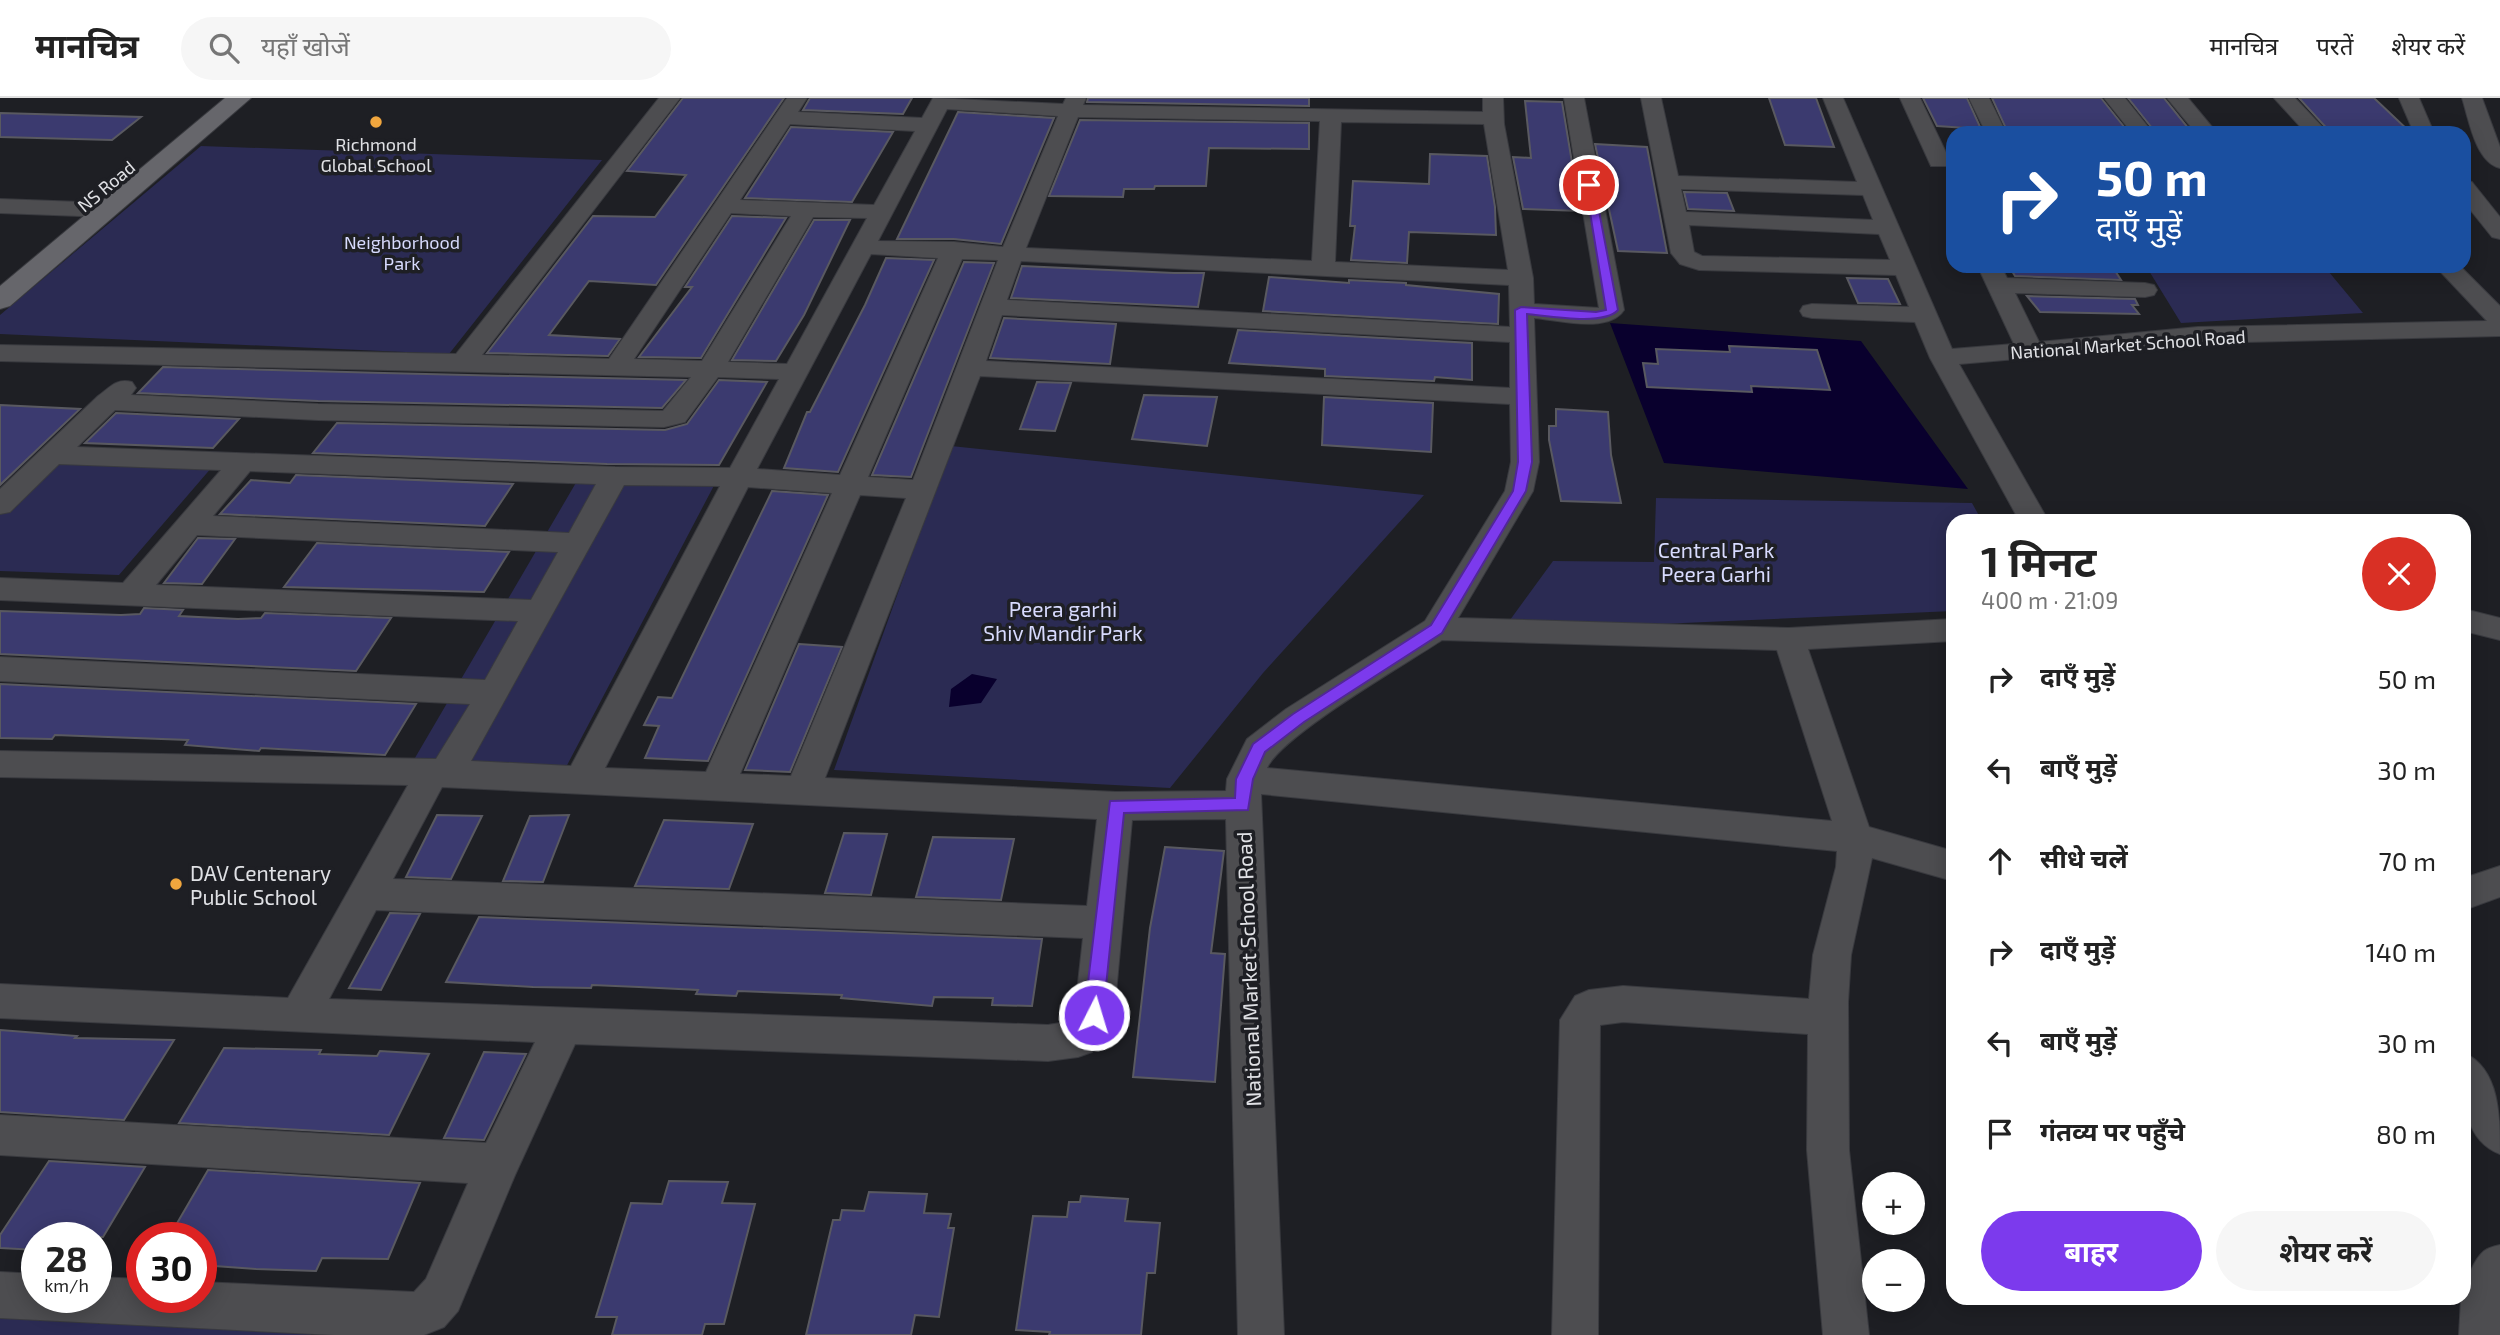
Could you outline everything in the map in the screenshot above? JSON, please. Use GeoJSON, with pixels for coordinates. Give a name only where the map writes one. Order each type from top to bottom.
{"type":"FeatureCollection","features":[{"type":"Feature","properties":{"kind":"street","name":"NS Road"},"geometry":{"type":"LineString","coordinates":[[0,273],[212,98]]}},
{"type":"Feature","properties":{"kind":"street"},"geometry":{"type":"LineString","coordinates":[[0,300],[239,98]]}},
{"type":"Feature","properties":{"kind":"street"},"geometry":{"type":"LineString","coordinates":[[463,362],[670,98]]}},
{"type":"Feature","properties":{"kind":"street"},"geometry":{"type":"LineString","coordinates":[[617,366],[797,98]]}},
{"type":"Feature","properties":{"kind":"street"},"geometry":{"type":"LineString","coordinates":[[993,307],[1522,322],[1608,314],[1612,310],[1574,99],[1548,98]]}},
{"type":"Feature","properties":{"kind":"street"},"geometry":{"type":"LineString","coordinates":[[1651,98],[1683,253],[1688,259],[1699,263],[1905,268]]}},
{"type":"Feature","properties":{"kind":"street"},"geometry":{"type":"LineString","coordinates":[[1833,98],[1943,358],[2031,514]]}},
{"type":"Feature","properties":{"kind":"street"},"geometry":{"type":"LineString","coordinates":[[1910,98],[1939,160]]}},
{"type":"Feature","properties":{"kind":"street"},"geometry":{"type":"LineString","coordinates":[[1979,98],[1993,126]]}},
{"type":"Feature","properties":{"kind":"street"},"geometry":{"type":"LineString","coordinates":[[2114,98],[2137,126]]}},
{"type":"Feature","properties":{"kind":"street"},"geometry":{"type":"LineString","coordinates":[[2177,98],[2201,126]]}},
{"type":"Feature","properties":{"kind":"street"},"geometry":{"type":"LineString","coordinates":[[2284,98],[2311,126]]}},
{"type":"Feature","properties":{"kind":"street"},"geometry":{"type":"LineString","coordinates":[[2409,98],[2421,126]]}},
{"type":"Feature","properties":{"kind":"street"},"geometry":{"type":"LineString","coordinates":[[2472,98],[2491,152],[2500,162]]}},
{"type":"Feature","properties":{"kind":"street"},"geometry":{"type":"LineString","coordinates":[[785,118],[1074,104],[1331,114],[1493,108],[1521,278],[1525,462],[1519,491],[1436,629],[1789,639],[1946,630]]}},
{"type":"Feature","properties":{"kind":"street"},"geometry":{"type":"LineString","coordinates":[[803,790],[924,489],[1013,252],[1074,104]]}},
{"type":"Feature","properties":{"kind":"street"},"geometry":{"type":"LineString","coordinates":[[582,778],[739,477],[937,109]]}},
{"type":"Feature","properties":{"kind":"street"},"geometry":{"type":"LineString","coordinates":[[1323,268],[1331,114]]}},
{"type":"Feature","properties":{"kind":"street"},"geometry":{"type":"LineString","coordinates":[[1669,182],[1872,189]]}},
{"type":"Feature","properties":{"kind":"street"},"geometry":{"type":"LineString","coordinates":[[2471,196],[2500,232]]}},
{"type":"Feature","properties":{"kind":"street"},"geometry":{"type":"LineString","coordinates":[[0,206],[107,210]]}},
{"type":"Feature","properties":{"kind":"street"},"geometry":{"type":"LineString","coordinates":[[726,206],[882,212]]}},
{"type":"Feature","properties":{"kind":"street"},"geometry":{"type":"LineString","coordinates":[[107,402],[317,412],[664,419],[676,416],[710,370],[806,210]]}},
{"type":"Feature","properties":{"kind":"street"},"geometry":{"type":"LineString","coordinates":[[1677,218],[1888,229]]}},
{"type":"Feature","properties":{"kind":"street"},"geometry":{"type":"LineString","coordinates":[[864,247],[954,249],[1521,278]]}},
{"type":"Feature","properties":{"kind":"street"},"geometry":{"type":"LineString","coordinates":[[718,785],[954,249]]}},
{"type":"Feature","properties":{"kind":"street"},"geometry":{"type":"LineString","coordinates":[[2074,273],[2082,288]]}},
{"type":"Feature","properties":{"kind":"street"},"geometry":{"type":"LineString","coordinates":[[1995,276],[2082,288],[2145,290],[2134,273]]}},
{"type":"Feature","properties":{"kind":"street"},"geometry":{"type":"LineString","coordinates":[[2454,273],[2500,320]]}},
{"type":"Feature","properties":{"kind":"street"},"geometry":{"type":"LineString","coordinates":[[1995,276],[2031,352]]}},
{"type":"Feature","properties":{"kind":"street"},"geometry":{"type":"LineString","coordinates":[[1812,311],[1925,315]]}},
{"type":"Feature","properties":{"kind":"street","name":"National Market School Road"},"geometry":{"type":"LineString","coordinates":[[1943,358],[2198,335],[2500,328]]}},
{"type":"Feature","properties":{"kind":"street"},"geometry":{"type":"LineString","coordinates":[[0,353],[796,372]]}},
{"type":"Feature","properties":{"kind":"street"},"geometry":{"type":"LineString","coordinates":[[0,505],[155,357]]}},
{"type":"Feature","properties":{"kind":"street"},"geometry":{"type":"LineString","coordinates":[[970,368],[1524,397]]}},
{"type":"Feature","properties":{"kind":"street"},"geometry":{"type":"LineString","coordinates":[[52,455],[615,476],[739,477],[924,489]]}},
{"type":"Feature","properties":{"kind":"street"},"geometry":{"type":"LineString","coordinates":[[131,594],[242,463]]}},
{"type":"Feature","properties":{"kind":"street"},"geometry":{"type":"LineString","coordinates":[[299,1016],[440,772],[494,693],[615,476]]}},
{"type":"Feature","properties":{"kind":"street"},"geometry":{"type":"LineString","coordinates":[[190,525],[577,543]]}},
{"type":"Feature","properties":{"kind":"street"},"geometry":{"type":"LineString","coordinates":[[0,589],[540,611]]}},
{"type":"Feature","properties":{"kind":"street"},"geometry":{"type":"LineString","coordinates":[[2471,623],[2500,629]]}},
{"type":"Feature","properties":{"kind":"street","name":"National Market School Road"},"geometry":{"type":"LineString","coordinates":[[1261,1335],[1243,792],[1259,748],[1298,718],[1436,629]]}},
{"type":"Feature","properties":{"kind":"street"},"geometry":{"type":"LineString","coordinates":[[1789,639],[1855,838],[1854,867],[1832,955],[1828,1018],[1828,1150],[1846,1335]]}},
{"type":"Feature","properties":{"kind":"street"},"geometry":{"type":"LineString","coordinates":[[0,669],[494,693]]}},
{"type":"Feature","properties":{"kind":"street"},"geometry":{"type":"LineString","coordinates":[[0,764],[440,772],[1116,806],[1243,792],[1855,838],[1946,864]]}},
{"type":"Feature","properties":{"kind":"street"},"geometry":{"type":"LineString","coordinates":[[0,1001],[299,1016],[1048,1043],[1078,1039],[1094,1015],[1116,806]]}},
{"type":"Feature","properties":{"kind":"street"},"geometry":{"type":"LineString","coordinates":[[2471,891],[2500,881]]}},
{"type":"Feature","properties":{"kind":"street"},"geometry":{"type":"LineString","coordinates":[[368,894],[1102,923]]}},
{"type":"Feature","properties":{"kind":"street"},"geometry":{"type":"LineString","coordinates":[[1575,1335],[1580,1020],[1589,1008],[1623,1004],[1828,1018]]}},
{"type":"Feature","properties":{"kind":"street"},"geometry":{"type":"LineString","coordinates":[[0,1295],[410,1316],[428,1311],[442,1295],[498,1164],[564,1024]]}},
{"type":"Feature","properties":{"kind":"street"},"geometry":{"type":"LineString","coordinates":[[2471,1084],[2500,1134]]}},
{"type":"Feature","properties":{"kind":"street"},"geometry":{"type":"LineString","coordinates":[[0,1135],[498,1164]]}},
{"type":"Feature","properties":{"kind":"street"},"geometry":{"type":"LineString","coordinates":[[2482,1335],[2484,1301],[2489,1281],[2500,1267]]}},
{"type":"Feature","properties":{"kind":"green space","name":"Neighborhood Park"},"geometry":{"type":"Polygon","coordinates":[[[201,146],[602,160],[449,354],[0,334],[0,315],[201,146]]]}},
{"type":"Feature","properties":{"kind":"green space"},"geometry":{"type":"Polygon","coordinates":[[[2150,273],[2330,273],[2363,313],[2181,323],[2150,273]]]}},
{"type":"Feature","properties":{"kind":"green space","name":"Peera garhi Shiv Mandir Park"},"geometry":{"type":"Polygon","coordinates":[[[951,446],[1424,495],[1263,673],[1170,788],[834,770],[951,446]]]}},
{"type":"Feature","properties":{"kind":"green space"},"geometry":{"type":"Polygon","coordinates":[[[51,448],[225,452],[119,575],[0,571],[0,497],[51,448]]]}},
{"type":"Feature","properties":{"kind":"green space"},"geometry":{"type":"Polygon","coordinates":[[[584,469],[719,476],[564,771],[412,763],[584,469]]]}},
{"type":"Feature","properties":{"kind":"green space","name":"Central Park Peera Garhi"},"geometry":{"type":"Polygon","coordinates":[[[1656,498],[1972,503],[1978,514],[1946,514],[1946,611],[1502,631],[1553,561],[1654,562],[1656,498]]]}},
{"type":"Feature","properties":{"kind":"green space"},"geometry":{"type":"Polygon","coordinates":[[[0,1309],[21,1310],[21,1313],[112,1312],[318,1318],[311,1335],[0,1335],[0,1309]]]}},
{"type":"Feature","properties":{"kind":"shaded area"},"geometry":{"type":"Polygon","coordinates":[[[1610,323],[1861,341],[1968,489],[1664,463],[1610,323]]]}},
{"type":"Feature","properties":{"kind":"shaded area"},"geometry":{"type":"Polygon","coordinates":[[[972,674],[997,679],[981,703],[949,707],[951,689],[972,674]]]}},
{"type":"Feature","properties":{"kind":"building"},"geometry":{"type":"Polygon","coordinates":[[[683,98],[784,98],[656,285],[589,281],[549,335],[620,339],[608,356],[487,353],[593,216],[655,217],[686,175],[627,171],[683,98]]]}},
{"type":"Feature","properties":{"kind":"building"},"geometry":{"type":"Polygon","coordinates":[[[810,98],[912,98],[903,114],[803,110],[810,98]]]}},
{"type":"Feature","properties":{"kind":"building"},"geometry":{"type":"Polygon","coordinates":[[[1088,98],[1309,98],[1309,106],[1087,102],[1088,98]]]}},
{"type":"Feature","properties":{"kind":"building"},"geometry":{"type":"Polygon","coordinates":[[[1769,98],[1816,98],[1834,147],[1785,145],[1769,98]]]}},
{"type":"Feature","properties":{"kind":"building"},"geometry":{"type":"Polygon","coordinates":[[[1923,98],[1967,98],[1980,126],[1946,127],[1937,126],[1923,98]]]}},
{"type":"Feature","properties":{"kind":"building"},"geometry":{"type":"Polygon","coordinates":[[[1992,98],[2101,98],[2123,126],[2005,126],[1992,98]]]}},
{"type":"Feature","properties":{"kind":"building"},"geometry":{"type":"Polygon","coordinates":[[[2128,98],[2164,98],[2187,126],[2150,126],[2128,98]]]}},
{"type":"Feature","properties":{"kind":"building"},"geometry":{"type":"Polygon","coordinates":[[[2299,98],[2374,98],[2404,126],[2325,126],[2299,98]]]}},
{"type":"Feature","properties":{"kind":"building"},"geometry":{"type":"Polygon","coordinates":[[[1525,101],[1562,102],[1580,211],[1523,209],[1513,157],[1531,158],[1525,101]]]}},
{"type":"Feature","properties":{"kind":"building"},"geometry":{"type":"Polygon","coordinates":[[[958,112],[1054,118],[1001,244],[954,239],[897,239],[958,112]]]}},
{"type":"Feature","properties":{"kind":"building"},"geometry":{"type":"Polygon","coordinates":[[[0,113],[141,117],[112,140],[0,137],[0,113]]]}},
{"type":"Feature","properties":{"kind":"building"},"geometry":{"type":"Polygon","coordinates":[[[1080,120],[1309,123],[1309,149],[1209,148],[1206,186],[1124,189],[1123,197],[1049,196],[1080,120]]]}},
{"type":"Feature","properties":{"kind":"building"},"geometry":{"type":"Polygon","coordinates":[[[791,127],[893,132],[852,202],[745,198],[791,127]]]}},
{"type":"Feature","properties":{"kind":"building"},"geometry":{"type":"Polygon","coordinates":[[[1595,144],[1647,147],[1667,253],[1618,251],[1595,144]]]}},
{"type":"Feature","properties":{"kind":"building"},"geometry":{"type":"Polygon","coordinates":[[[1430,154],[1487,156],[1495,207],[1496,235],[1409,232],[1407,263],[1351,260],[1355,226],[1350,226],[1353,181],[1429,184],[1430,154]]]}},
{"type":"Feature","properties":{"kind":"building"},"geometry":{"type":"Polygon","coordinates":[[[1684,192],[1727,193],[1734,211],[1688,209],[1684,192]]]}},
{"type":"Feature","properties":{"kind":"building"},"geometry":{"type":"Polygon","coordinates":[[[732,216],[786,218],[701,358],[639,357],[692,287],[685,287],[732,216]]]}},
{"type":"Feature","properties":{"kind":"building"},"geometry":{"type":"Polygon","coordinates":[[[814,220],[850,220],[804,315],[776,361],[732,360],[814,220]]]}},
{"type":"Feature","properties":{"kind":"building"},"geometry":{"type":"Polygon","coordinates":[[[886,258],[934,260],[838,472],[784,468],[807,412],[810,412],[865,305],[886,258]]]}},
{"type":"Feature","properties":{"kind":"building"},"geometry":{"type":"Polygon","coordinates":[[[964,262],[994,263],[911,477],[872,475],[964,262]]]}},
{"type":"Feature","properties":{"kind":"building"},"geometry":{"type":"Polygon","coordinates":[[[1022,266],[1204,273],[1198,307],[1011,298],[1022,266]]]}},
{"type":"Feature","properties":{"kind":"building"},"geometry":{"type":"Polygon","coordinates":[[[2013,273],[2116,273],[2121,280],[2015,276],[2013,273]]]}},
{"type":"Feature","properties":{"kind":"building"},"geometry":{"type":"Polygon","coordinates":[[[1269,277],[1349,283],[1349,280],[1406,283],[1499,294],[1498,324],[1263,311],[1269,277]]]}},
{"type":"Feature","properties":{"kind":"building"},"geometry":{"type":"Polygon","coordinates":[[[1847,278],[1888,279],[1900,304],[1858,303],[1847,278]]]}},
{"type":"Feature","properties":{"kind":"building"},"geometry":{"type":"Polygon","coordinates":[[[2027,296],[2135,299],[2138,305],[2132,305],[2139,314],[2040,312],[2027,296]]]}},
{"type":"Feature","properties":{"kind":"building"},"geometry":{"type":"Polygon","coordinates":[[[1004,318],[1116,324],[1110,364],[990,358],[1004,318]]]}},
{"type":"Feature","properties":{"kind":"building"},"geometry":{"type":"Polygon","coordinates":[[[1238,330],[1472,343],[1472,380],[1325,376],[1325,369],[1229,363],[1238,330]]]}},
{"type":"Feature","properties":{"kind":"building"},"geometry":{"type":"Polygon","coordinates":[[[1729,346],[1817,350],[1830,390],[1751,386],[1752,392],[1647,387],[1643,363],[1658,364],[1656,349],[1730,352],[1729,346]]]}},
{"type":"Feature","properties":{"kind":"building"},"geometry":{"type":"Polygon","coordinates":[[[163,367],[686,380],[662,408],[318,401],[138,393],[163,367]]]}},
{"type":"Feature","properties":{"kind":"building"},"geometry":{"type":"Polygon","coordinates":[[[719,380],[767,382],[719,465],[607,464],[313,453],[337,423],[665,430],[687,424],[719,380]]]}},
{"type":"Feature","properties":{"kind":"building"},"geometry":{"type":"Polygon","coordinates":[[[1037,382],[1071,383],[1055,431],[1020,429],[1037,382]]]}},
{"type":"Feature","properties":{"kind":"building"},"geometry":{"type":"Polygon","coordinates":[[[1144,395],[1217,397],[1207,446],[1132,439],[1144,395]]]}},
{"type":"Feature","properties":{"kind":"building"},"geometry":{"type":"Polygon","coordinates":[[[1324,397],[1433,403],[1431,452],[1322,445],[1324,397]]]}},
{"type":"Feature","properties":{"kind":"building"},"geometry":{"type":"Polygon","coordinates":[[[0,405],[80,409],[0,485],[0,405]]]}},
{"type":"Feature","properties":{"kind":"building"},"geometry":{"type":"Polygon","coordinates":[[[1556,409],[1608,412],[1611,455],[1621,503],[1561,501],[1549,440],[1549,426],[1556,426],[1556,409]]]}},
{"type":"Feature","properties":{"kind":"building"},"geometry":{"type":"Polygon","coordinates":[[[116,413],[239,419],[213,448],[85,443],[116,413]]]}},
{"type":"Feature","properties":{"kind":"building"},"geometry":{"type":"Polygon","coordinates":[[[296,475],[513,484],[485,526],[220,514],[251,480],[290,483],[296,475]]]}},
{"type":"Feature","properties":{"kind":"building"},"geometry":{"type":"Polygon","coordinates":[[[772,491],[828,495],[708,761],[645,758],[659,726],[644,725],[658,697],[672,698],[772,491]]]}},
{"type":"Feature","properties":{"kind":"building"},"geometry":{"type":"Polygon","coordinates":[[[198,538],[235,539],[202,584],[164,583],[198,538]]]}},
{"type":"Feature","properties":{"kind":"building"},"geometry":{"type":"Polygon","coordinates":[[[317,543],[509,552],[484,592],[284,587],[317,543]]]}},
{"type":"Feature","properties":{"kind":"building"},"geometry":{"type":"Polygon","coordinates":[[[144,608],[183,610],[179,616],[238,619],[261,618],[265,613],[391,618],[356,671],[0,654],[0,611],[121,615],[140,614],[144,608]]]}},
{"type":"Feature","properties":{"kind":"building"},"geometry":{"type":"Polygon","coordinates":[[[799,644],[842,647],[790,772],[745,770],[799,644]]]}},
{"type":"Feature","properties":{"kind":"building"},"geometry":{"type":"Polygon","coordinates":[[[0,684],[416,704],[385,755],[261,748],[259,751],[185,745],[188,740],[55,735],[52,739],[0,738],[0,684]]]}},
{"type":"Feature","properties":{"kind":"building"},"geometry":{"type":"Polygon","coordinates":[[[437,815],[482,816],[451,879],[406,877],[437,815]]]}},
{"type":"Feature","properties":{"kind":"building"},"geometry":{"type":"Polygon","coordinates":[[[569,815],[543,882],[503,881],[530,816],[569,815]]]}},
{"type":"Feature","properties":{"kind":"building"},"geometry":{"type":"Polygon","coordinates":[[[664,820],[753,824],[729,889],[635,886],[664,820]]]}},
{"type":"Feature","properties":{"kind":"building"},"geometry":{"type":"Polygon","coordinates":[[[844,833],[887,834],[871,895],[825,893],[844,833]]]}},
{"type":"Feature","properties":{"kind":"building"},"geometry":{"type":"Polygon","coordinates":[[[933,837],[1014,839],[1001,900],[916,897],[933,837]]]}},
{"type":"Feature","properties":{"kind":"building"},"geometry":{"type":"Polygon","coordinates":[[[1165,847],[1224,851],[1211,953],[1225,954],[1215,1082],[1133,1077],[1150,928],[1165,847]]]}},
{"type":"Feature","properties":{"kind":"building"},"geometry":{"type":"Polygon","coordinates":[[[390,913],[420,914],[381,990],[349,988],[390,913]]]}},
{"type":"Feature","properties":{"kind":"building"},"geometry":{"type":"Polygon","coordinates":[[[479,917],[1042,939],[1032,1006],[992,1005],[993,998],[934,997],[932,1006],[841,998],[842,995],[738,991],[736,996],[696,994],[698,990],[639,987],[533,987],[446,982],[479,917]]]}},
{"type":"Feature","properties":{"kind":"building"},"geometry":{"type":"Polygon","coordinates":[[[0,1030],[77,1036],[75,1038],[174,1040],[124,1120],[0,1112],[0,1030]]]}},
{"type":"Feature","properties":{"kind":"building"},"geometry":{"type":"Polygon","coordinates":[[[224,1048],[321,1050],[319,1054],[377,1056],[380,1051],[429,1054],[389,1135],[179,1123],[224,1048]]]}},
{"type":"Feature","properties":{"kind":"building"},"geometry":{"type":"Polygon","coordinates":[[[484,1052],[526,1054],[484,1140],[444,1138],[484,1052]]]}},
{"type":"Feature","properties":{"kind":"building"},"geometry":{"type":"Polygon","coordinates":[[[49,1161],[145,1167],[112,1222],[21,1222],[21,1249],[0,1248],[0,1235],[49,1161]]]}},
{"type":"Feature","properties":{"kind":"building"},"geometry":{"type":"Polygon","coordinates":[[[208,1170],[420,1183],[388,1259],[322,1258],[316,1271],[217,1266],[217,1222],[178,1222],[208,1170]]]}},
{"type":"Feature","properties":{"kind":"building"},"geometry":{"type":"Polygon","coordinates":[[[669,1181],[728,1182],[722,1203],[755,1204],[724,1324],[705,1324],[702,1335],[612,1335],[617,1317],[596,1317],[631,1203],[662,1204],[669,1181]]]}},
{"type":"Feature","properties":{"kind":"building"},"geometry":{"type":"Polygon","coordinates":[[[869,1192],[927,1194],[924,1213],[951,1214],[948,1228],[954,1228],[939,1317],[915,1315],[911,1335],[806,1335],[833,1220],[840,1220],[842,1210],[864,1211],[869,1192]]]}},
{"type":"Feature","properties":{"kind":"building"},"geometry":{"type":"Polygon","coordinates":[[[1081,1196],[1128,1199],[1125,1221],[1160,1223],[1155,1273],[1147,1273],[1141,1335],[1049,1335],[1050,1332],[1016,1330],[1033,1216],[1067,1217],[1069,1202],[1080,1202],[1081,1196]]]}},
{"type":"Feature","properties":{"kind":"place","name":"Richmond Global School"},"geometry":{"type":"Point","coordinates":[376,122]}},
{"type":"Feature","properties":{"kind":"place","name":"DAV Centenary Public School"},"geometry":{"type":"Point","coordinates":[176,884]}},
{"type":"Feature","properties":{"kind":"route"},"geometry":{"type":"LineString","coordinates":[[1094,1015],[1116,806],[1242,805],[1244,779],[1259,748],[1298,718],[1436,629],[1519,491],[1525,462],[1521,310],[1596,316],[1608,314],[1612,310],[1589,185]]}}]}
